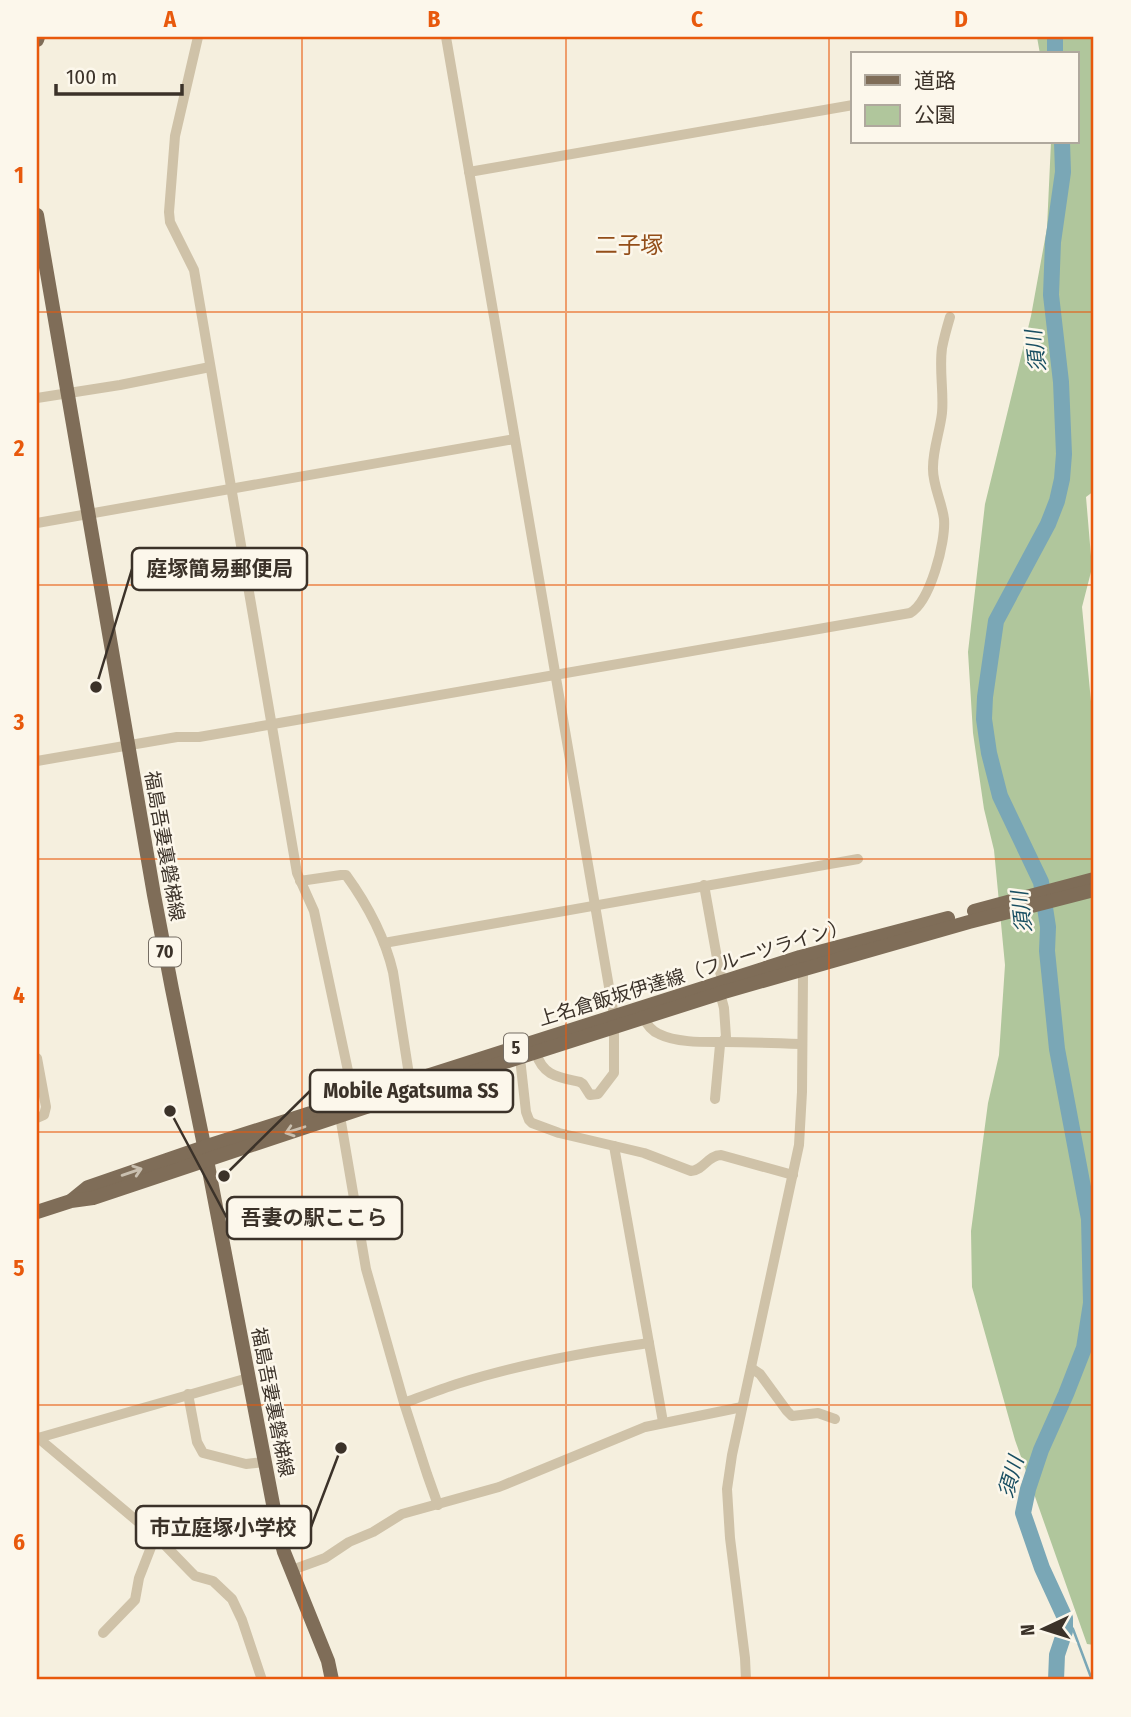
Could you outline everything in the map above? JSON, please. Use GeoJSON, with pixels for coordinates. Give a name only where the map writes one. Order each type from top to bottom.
{"type":"FeatureCollection","features":[{"type":"Feature","properties":{"kind":"main road","name":"福島吾妻裏磐梯線"},"geometry":{"type":"LineString","coordinates":[[37,215],[172,989],[264,1462],[277,1525],[328,1661],[332,1680]]}},
{"type":"Feature","properties":{"kind":"main road","name":"上名倉飯坂伊達線（フルーツライン）"},"geometry":{"type":"LineString","coordinates":[[205,1153],[354,1098],[614,1022],[801,963],[1072,890],[1094,879]]}},
{"type":"Feature","properties":{"kind":"main road","name":"上名倉飯坂伊達線（フルーツライン）"},"geometry":{"type":"LineString","coordinates":[[1072,890],[1094,890]]}},
{"type":"Feature","properties":{"kind":"main road","name":"上名倉飯坂伊達線（フルーツライン）"},"geometry":{"type":"LineString","coordinates":[[37,1212],[71,1201],[88,1187],[340,1116],[536,1053],[614,1022],[644,1018],[722,987]]}},
{"type":"Feature","properties":{"kind":"street"},"geometry":{"type":"LineString","coordinates":[[198,37],[174,136],[169,212],[171,226],[194,270],[295,864],[314,911],[354,1098]]}},
{"type":"Feature","properties":{"kind":"street"},"geometry":{"type":"LineString","coordinates":[[446,37],[595,904],[614,1022],[614,1073],[596,1095],[590,1095],[580,1082],[550,1073],[542,1066],[536,1053]]}},
{"type":"Feature","properties":{"kind":"street"},"geometry":{"type":"LineString","coordinates":[[469,172],[851,105]]}},
{"type":"Feature","properties":{"kind":"street"},"geometry":{"type":"LineString","coordinates":[[37,761],[177,737],[199,737],[910,613],[920,603],[933,578],[942,547],[944,530],[933,459],[942,412],[942,350],[950,317]]}},
{"type":"Feature","properties":{"kind":"street"},"geometry":{"type":"LineString","coordinates":[[37,398],[211,367]]}},
{"type":"Feature","properties":{"kind":"street"},"geometry":{"type":"LineString","coordinates":[[37,523],[514,439]]}},
{"type":"Feature","properties":{"kind":"street"},"geometry":{"type":"LineString","coordinates":[[384,943],[858,859]]}},
{"type":"Feature","properties":{"kind":"street"},"geometry":{"type":"LineString","coordinates":[[300,881],[346,875],[364,903],[384,943],[394,972],[410,1081]]}},
{"type":"Feature","properties":{"kind":"street"},"geometry":{"type":"LineString","coordinates":[[704,886],[722,987],[726,1037],[720,1045],[715,1099]]}},
{"type":"Feature","properties":{"kind":"street"},"geometry":{"type":"LineString","coordinates":[[746,1680],[727,1489],[799,1145],[802,1092],[801,963]]}},
{"type":"Feature","properties":{"kind":"street"},"geometry":{"type":"LineString","coordinates":[[644,1018],[659,1034],[670,1038],[708,1043],[802,1044]]}},
{"type":"Feature","properties":{"kind":"street"},"geometry":{"type":"LineString","coordinates":[[37,1058],[46,1108],[44,1115],[37,1118]]}},
{"type":"Feature","properties":{"kind":"street"},"geometry":{"type":"LineString","coordinates":[[520,1058],[529,1121],[559,1133],[645,1153],[691,1171],[697,1170],[719,1155],[793,1175]]}},
{"type":"Feature","properties":{"kind":"street"},"geometry":{"type":"LineString","coordinates":[[340,1116],[366,1269],[404,1402],[438,1505]]}},
{"type":"Feature","properties":{"kind":"street"},"geometry":{"type":"LineString","coordinates":[[614,1146],[663,1422]]}},
{"type":"Feature","properties":{"kind":"street"},"geometry":{"type":"LineString","coordinates":[[404,1402],[529,1365],[649,1343]]}},
{"type":"Feature","properties":{"kind":"street"},"geometry":{"type":"LineString","coordinates":[[751,1368],[760,1374],[792,1416],[818,1413],[835,1419]]}},
{"type":"Feature","properties":{"kind":"street"},"geometry":{"type":"LineString","coordinates":[[37,1437],[248,1378]]}},
{"type":"Feature","properties":{"kind":"street"},"geometry":{"type":"LineString","coordinates":[[188,1394],[197,1442],[204,1452],[246,1464],[264,1462]]}},
{"type":"Feature","properties":{"kind":"street"},"geometry":{"type":"LineString","coordinates":[[292,1570],[325,1558],[402,1514],[499,1487],[636,1430],[663,1422],[743,1407]]}},
{"type":"Feature","properties":{"kind":"street"},"geometry":{"type":"LineString","coordinates":[[37,1437],[155,1536],[195,1576],[213,1581],[232,1599],[262,1680]]}},
{"type":"Feature","properties":{"kind":"street"},"geometry":{"type":"LineString","coordinates":[[103,1633],[135,1600],[146,1557],[155,1536]]}},
{"type":"Feature","properties":{"kind":"green space"},"geometry":{"type":"Polygon","coordinates":[[[1037,37],[1094,37],[1094,491],[1086,497],[1092,568],[1082,607],[1094,733],[1094,1645],[1087,1644],[1015,1440],[972,1287],[971,1231],[988,1103],[999,1055],[1005,965],[994,850],[984,809],[973,733],[968,652],[985,504],[1031,316],[1047,228],[1051,144],[1078,144],[1078,52],[1040,52],[1037,37]]]}},
{"type":"Feature","properties":{"kind":"waterway","name":"須川"},"geometry":{"type":"LineString","coordinates":[[1055,37],[1055,52]]}},
{"type":"Feature","properties":{"kind":"waterway","name":"須川"},"geometry":{"type":"LineString","coordinates":[[1056,1680],[1057,1655],[1065,1631],[1065,1618],[1042,1568],[1023,1513],[1041,1450],[1084,1348],[1091,1303],[1089,1219],[1057,1049],[1047,951],[1048,927],[1041,882],[1000,796],[984,719],[996,621],[1048,524],[1062,479],[1064,454],[1061,382],[1051,295],[1053,242],[1063,172],[1062,144]]}},
{"type":"Feature","properties":{"kind":"waterway"},"geometry":{"type":"LineString","coordinates":[[1065,1618],[1073,1629],[1092,1680]]}},
{"type":"Feature","properties":{"kind":"place","name":"庭塚簡易郵便局"},"geometry":{"type":"Point","coordinates":[96,687]}},
{"type":"Feature","properties":{"kind":"place","name":"吾妻の駅ここら"},"geometry":{"type":"Point","coordinates":[170,1111]}},
{"type":"Feature","properties":{"kind":"place","name":"Mobile Agatsuma SS"},"geometry":{"type":"Point","coordinates":[224,1176]}},
{"type":"Feature","properties":{"kind":"place","name":"市立庭塚小学校"},"geometry":{"type":"Point","coordinates":[341,1448]}},
{"type":"Feature","properties":{"kind":"district","name":"二子塚"},"geometry":{"type":"Point","coordinates":[629,245]}}]}
